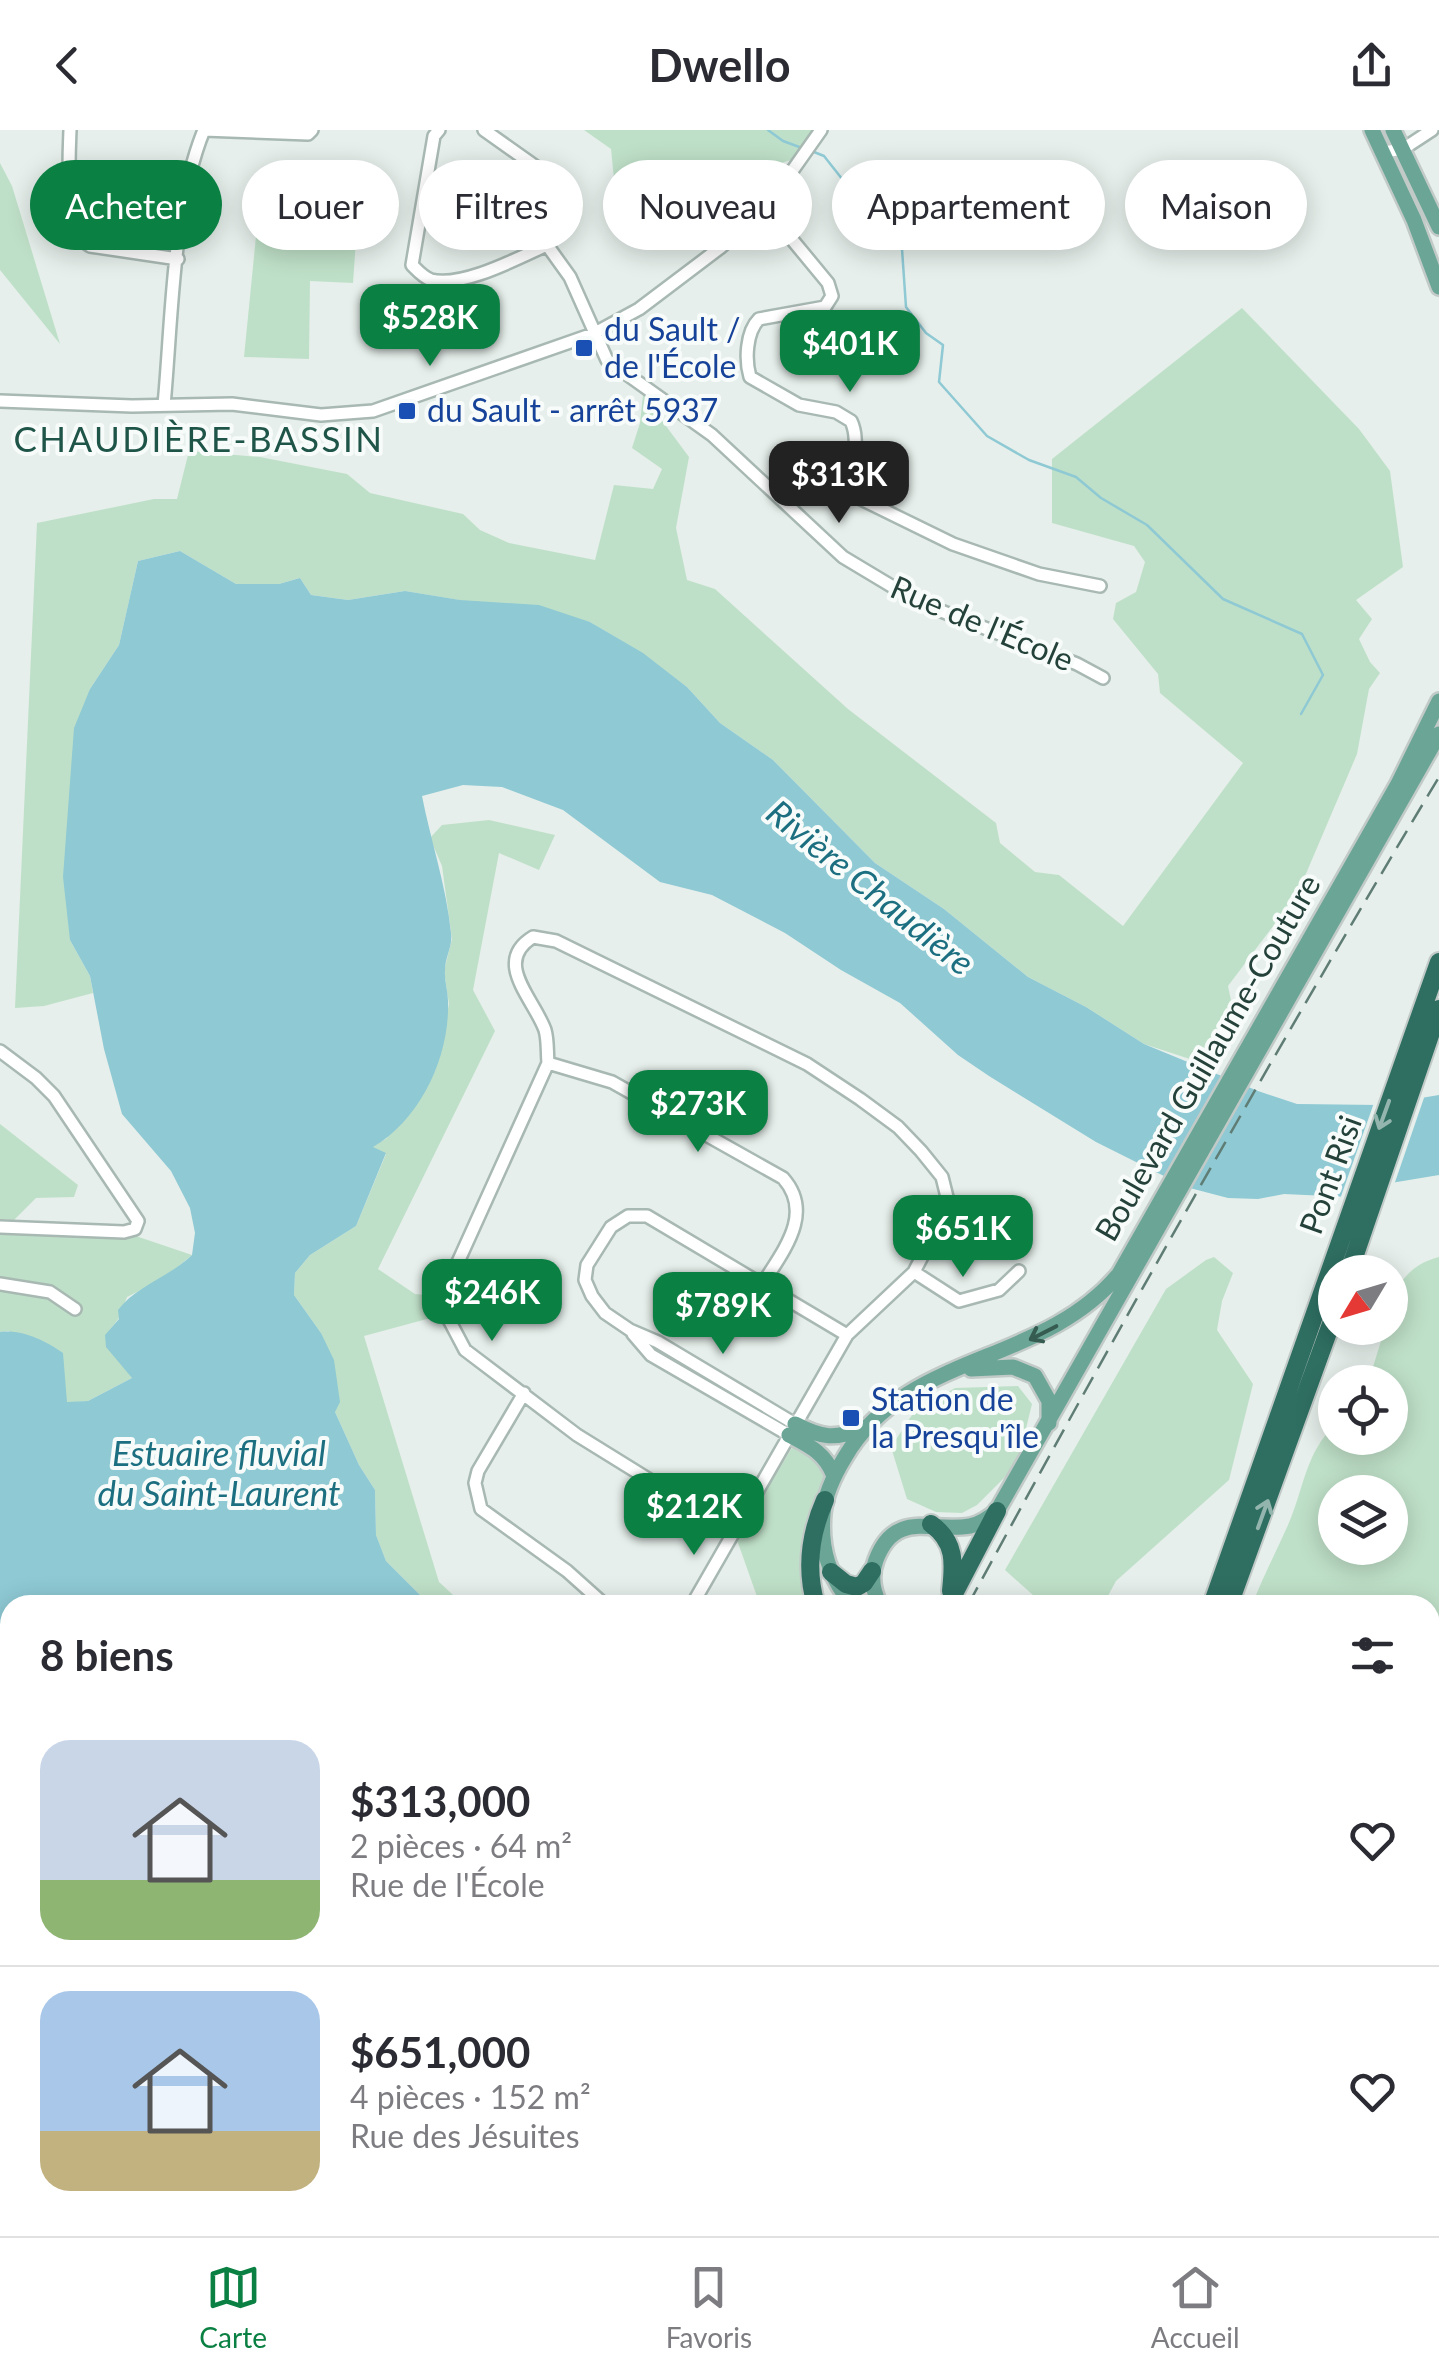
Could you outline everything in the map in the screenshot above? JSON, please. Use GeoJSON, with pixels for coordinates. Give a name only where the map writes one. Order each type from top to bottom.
{"type":"FeatureCollection","features":[{"type":"Feature","properties":{"kind":"highway"},"geometry":{"type":"LineString","coordinates":[[1430,1019],[1439,962]]}},
{"type":"Feature","properties":{"kind":"highway","name":"Pont Risi"},"geometry":{"type":"LineString","coordinates":[[1354,1255],[1430,1019]]}},
{"type":"Feature","properties":{"kind":"highway","name":"Pont Risi"},"geometry":{"type":"LineString","coordinates":[[1215,1595],[1282,1404],[1430,1019]]}},
{"type":"Feature","properties":{"kind":"highway"},"geometry":{"type":"LineString","coordinates":[[1233,1595],[1324,1345]]}},
{"type":"Feature","properties":{"kind":"highway","name":"Boulevard Guillaume-Couture"},"geometry":{"type":"LineString","coordinates":[[814,1595],[810,1577],[812,1540],[825,1500]]}},
{"type":"Feature","properties":{"kind":"highway","name":"Boulevard Guillaume-Couture"},"geometry":{"type":"LineString","coordinates":[[953,1595],[997,1511]]}},
{"type":"Feature","properties":{"kind":"highway"},"geometry":{"type":"LineString","coordinates":[[931,1524],[951,1546],[954,1558],[950,1595]]}},
{"type":"Feature","properties":{"kind":"highway"},"geometry":{"type":"LineString","coordinates":[[831,1572],[857,1587],[872,1571]]}},
{"type":"Feature","properties":{"kind":"main road"},"geometry":{"type":"LineString","coordinates":[[1372,130],[1439,287]]}},
{"type":"Feature","properties":{"kind":"main road"},"geometry":{"type":"LineString","coordinates":[[1400,136],[1439,227]]}},
{"type":"Feature","properties":{"kind":"main road","name":"Boulevard Guillaume-Couture"},"geometry":{"type":"LineString","coordinates":[[1278,1011],[1418,748],[1439,701]]}},
{"type":"Feature","properties":{"kind":"main road","name":"Boulevard Guillaume-Couture"},"geometry":{"type":"LineString","coordinates":[[997,1511],[1049,1423],[1125,1278],[1439,734]]}},
{"type":"Feature","properties":{"kind":"main road","name":"Boulevard Guillaume-Couture"},"geometry":{"type":"LineString","coordinates":[[825,1500],[834,1476],[863,1428],[905,1394],[1052,1329],[1125,1278]]}},
{"type":"Feature","properties":{"kind":"main road"},"geometry":{"type":"LineString","coordinates":[[952,1371],[1013,1367],[1029,1372],[1046,1390],[1049,1423]]}},
{"type":"Feature","properties":{"kind":"main road"},"geometry":{"type":"LineString","coordinates":[[792,1429],[836,1438],[863,1428]]}},
{"type":"Feature","properties":{"kind":"main road"},"geometry":{"type":"LineString","coordinates":[[792,1429],[827,1459],[834,1476]]}},
{"type":"Feature","properties":{"kind":"main road"},"geometry":{"type":"LineString","coordinates":[[825,1500],[822,1545],[831,1572],[846,1595]]}},
{"type":"Feature","properties":{"kind":"main road"},"geometry":{"type":"LineString","coordinates":[[876,1595],[872,1571],[880,1551],[893,1535],[908,1526],[969,1526],[997,1511]]}},
{"type":"Feature","properties":{"kind":"street"},"geometry":{"type":"LineString","coordinates":[[70,130],[73,222],[82,241],[90,246],[178,259]]}},
{"type":"Feature","properties":{"kind":"street"},"geometry":{"type":"LineString","coordinates":[[164,405],[189,165],[204,130],[308,134],[312,130]]}},
{"type":"Feature","properties":{"kind":"street"},"geometry":{"type":"LineString","coordinates":[[430,160],[434,136],[439,130]]}},
{"type":"Feature","properties":{"kind":"street"},"geometry":{"type":"LineString","coordinates":[[484,130],[526,160]]}},
{"type":"Feature","properties":{"kind":"street"},"geometry":{"type":"LineString","coordinates":[[801,160],[821,130]]}},
{"type":"Feature","properties":{"kind":"street"},"geometry":{"type":"LineString","coordinates":[[1384,152],[1400,136],[1432,130]]}},
{"type":"Feature","properties":{"kind":"street"},"geometry":{"type":"LineString","coordinates":[[419,224],[412,265],[426,279],[446,282],[536,250]]}},
{"type":"Feature","properties":{"kind":"street","name":"Rue de l'École"},"geometry":{"type":"LineString","coordinates":[[551,250],[570,277],[607,360],[712,435],[843,557],[918,602],[1078,664],[1103,678]]}},
{"type":"Feature","properties":{"kind":"street"},"geometry":{"type":"LineString","coordinates":[[0,401],[232,404],[321,414],[372,410],[593,334],[639,308],[717,250]]}},
{"type":"Feature","properties":{"kind":"street"},"geometry":{"type":"LineString","coordinates":[[801,250],[828,283],[832,296],[824,308],[759,320],[750,334],[750,377],[799,405],[836,412],[852,422],[856,439],[853,486],[859,498],[953,544],[1039,574],[1100,586]]}},
{"type":"Feature","properties":{"kind":"street"},"geometry":{"type":"LineString","coordinates":[[697,1595],[848,1335],[914,1272],[944,1214],[948,1197],[942,1177],[898,1127],[807,1064],[556,941],[532,938],[522,944],[514,969],[546,1032],[548,1063],[448,1282],[446,1314],[465,1350],[618,1464],[732,1531]]}},
{"type":"Feature","properties":{"kind":"street"},"geometry":{"type":"LineString","coordinates":[[0,1051],[54,1096],[138,1221],[138,1226],[124,1232],[0,1228]]}},
{"type":"Feature","properties":{"kind":"street"},"geometry":{"type":"LineString","coordinates":[[548,1063],[612,1082],[783,1178],[792,1188],[798,1210],[788,1242],[762,1285]]}},
{"type":"Feature","properties":{"kind":"street"},"geometry":{"type":"LineString","coordinates":[[792,1429],[651,1354],[630,1330],[604,1313],[585,1280],[587,1265],[611,1227],[628,1216],[646,1216],[848,1335]]}},
{"type":"Feature","properties":{"kind":"street"},"geometry":{"type":"LineString","coordinates":[[914,1272],[959,1300],[971,1300],[998,1290],[1020,1271]]}},
{"type":"Feature","properties":{"kind":"street"},"geometry":{"type":"LineString","coordinates":[[0,1284],[50,1292],[74,1310]]}},
{"type":"Feature","properties":{"kind":"street"},"geometry":{"type":"LineString","coordinates":[[524,1394],[478,1471],[476,1494],[482,1509],[593,1595]]}},
{"type":"Feature","properties":{"kind":"green space"},"geometry":{"type":"Polygon","coordinates":[[[584,130],[815,130],[791,160],[612,160],[611,149],[584,130]]]}},
{"type":"Feature","properties":{"kind":"green space"},"geometry":{"type":"Polygon","coordinates":[[[0,163],[12,186],[60,344],[0,270],[0,163]]]}},
{"type":"Feature","properties":{"kind":"green space"},"geometry":{"type":"Polygon","coordinates":[[[255,250],[355,250],[353,283],[310,281],[309,359],[244,357],[255,250]]]}},
{"type":"Feature","properties":{"kind":"green space"},"geometry":{"type":"Polygon","coordinates":[[[1242,308],[1359,429],[1390,471],[1403,567],[1356,600],[1372,619],[1359,639],[1380,673],[1369,689],[1357,754],[1305,876],[1286,909],[1228,986],[1233,1010],[1199,1062],[1144,1044],[1086,1007],[1028,977],[944,909],[875,863],[773,760],[720,723],[687,687],[642,653],[590,622],[405,591],[348,600],[311,595],[300,578],[279,584],[236,584],[180,551],[138,561],[119,645],[90,689],[70,940],[90,976],[93,993],[44,1006],[15,1008],[37,523],[154,499],[177,499],[189,451],[260,457],[347,474],[370,493],[463,514],[480,530],[509,543],[595,560],[614,485],[653,489],[662,469],[632,448],[643,395],[689,457],[676,528],[687,580],[715,589],[848,709],[996,823],[1000,843],[1035,872],[1059,875],[1123,926],[1243,763],[1160,693],[1158,674],[1113,619],[1116,603],[1136,592],[1145,562],[1134,546],[1052,523],[1052,459],[1242,308]]]}},
{"type":"Feature","properties":{"kind":"green space"},"geometry":{"type":"Polygon","coordinates":[[[489,820],[555,835],[539,870],[499,853],[473,990],[495,1031],[378,1269],[415,1294],[437,1296],[438,1316],[364,1336],[439,1582],[453,1595],[420,1595],[386,1561],[376,1535],[375,1490],[335,1412],[321,1333],[294,1295],[295,1273],[310,1255],[356,1226],[386,1154],[372,1147],[387,1138],[435,1071],[449,1004],[444,971],[452,939],[442,866],[430,838],[442,825],[489,820]]]}},
{"type":"Feature","properties":{"kind":"green space"},"geometry":{"type":"Polygon","coordinates":[[[0,1124],[78,1185],[74,1197],[36,1198],[14,1220],[0,1219],[0,1124]]]}},
{"type":"Feature","properties":{"kind":"green space"},"geometry":{"type":"Polygon","coordinates":[[[0,1227],[124,1232],[192,1255],[163,1279],[127,1297],[119,1318],[106,1335],[132,1378],[88,1401],[67,1403],[9,1331],[0,1332],[0,1227]]]}},
{"type":"Feature","properties":{"kind":"green space"},"geometry":{"type":"Polygon","coordinates":[[[1214,1257],[1233,1273],[1222,1301],[1217,1330],[1253,1384],[1229,1480],[1116,1581],[1108,1595],[1033,1595],[1005,1570],[1166,1289],[1214,1257]]]}},
{"type":"Feature","properties":{"kind":"green space"},"geometry":{"type":"Polygon","coordinates":[[[1439,1257],[1439,1595],[1256,1595],[1318,1446],[1318,1455],[1408,1455],[1408,1365],[1374,1365],[1380,1345],[1408,1345],[1408,1274],[1439,1257]]]}},
{"type":"Feature","properties":{"kind":"green space"},"geometry":{"type":"Polygon","coordinates":[[[1018,1386],[1032,1404],[1017,1465],[977,1505],[962,1513],[936,1512],[907,1499],[891,1447],[914,1412],[955,1388],[1018,1386]]]}},
{"type":"Feature","properties":{"kind":"green space"},"geometry":{"type":"Polygon","coordinates":[[[800,1445],[826,1471],[809,1520],[813,1595],[756,1595],[737,1540],[793,1446],[800,1445]]]}},
{"type":"Feature","properties":{"kind":"water"},"geometry":{"type":"Polygon","coordinates":[[[180,551],[236,584],[279,584],[300,578],[311,595],[348,600],[405,591],[460,600],[539,605],[590,622],[643,653],[687,687],[720,723],[773,760],[875,863],[944,909],[1028,977],[1086,1007],[1144,1044],[1297,1104],[1379,1105],[1439,1095],[1439,1175],[1391,1183],[1349,1197],[1284,1194],[1258,1199],[1228,1198],[1186,1187],[1096,1142],[989,1076],[958,1055],[900,1003],[785,933],[712,895],[660,882],[563,810],[502,787],[463,785],[422,796],[451,933],[445,970],[448,1001],[444,1043],[418,1103],[390,1135],[373,1147],[386,1153],[356,1226],[310,1255],[295,1273],[294,1295],[321,1333],[334,1360],[340,1402],[335,1412],[375,1490],[376,1535],[386,1561],[420,1595],[0,1595],[0,1332],[33,1337],[63,1353],[67,1402],[88,1401],[132,1378],[106,1347],[105,1335],[119,1319],[118,1310],[125,1302],[192,1255],[195,1233],[190,1208],[171,1171],[122,1114],[90,976],[70,940],[63,877],[74,728],[90,689],[119,645],[138,561],[180,551]]]}},
{"type":"Feature","properties":{"kind":"pier"},"geometry":{"type":"Polygon","coordinates":[[[1426,1092],[1393,1188],[1339,1202],[1375,1100],[1426,1092]]]}},
{"type":"Feature","properties":{"kind":"waterway"},"geometry":{"type":"LineString","coordinates":[[768,130],[802,148]]}},
{"type":"Feature","properties":{"kind":"waterway"},"geometry":{"type":"LineString","coordinates":[[809,150],[824,156],[865,208],[885,222],[902,249],[906,307],[926,333],[943,345],[939,382],[987,436],[1029,460],[1076,477],[1101,498],[1147,525],[1223,599],[1302,634],[1323,675],[1301,714]]}},
{"type":"Feature","properties":{"kind":"railway"},"geometry":{"type":"LineString","coordinates":[[973,1595],[1199,1188],[1439,777]]}},
{"type":"Feature","properties":{"kind":"place","name":"du Sault / de l'École"},"geometry":{"type":"Point","coordinates":[584,348]}},
{"type":"Feature","properties":{"kind":"place","name":"du Sault - arrêt 5937"},"geometry":{"type":"Point","coordinates":[407,411]}},
{"type":"Feature","properties":{"kind":"place","name":"Station de la Presqu'île"},"geometry":{"type":"Point","coordinates":[851,1418]}},
{"type":"Feature","properties":{"kind":"district","name":"CHAUDIÈRE-BASSIN"},"geometry":{"type":"Point","coordinates":[199,440]}},
{"type":"Feature","properties":{"kind":"water label","name":"Rivière Chaudière"},"geometry":{"type":"Point","coordinates":[870,888]}},
{"type":"Feature","properties":{"kind":"water label","name":"Estuaire fluvial du Saint-Laurent"},"geometry":{"type":"Point","coordinates":[219,1474]}}]}
